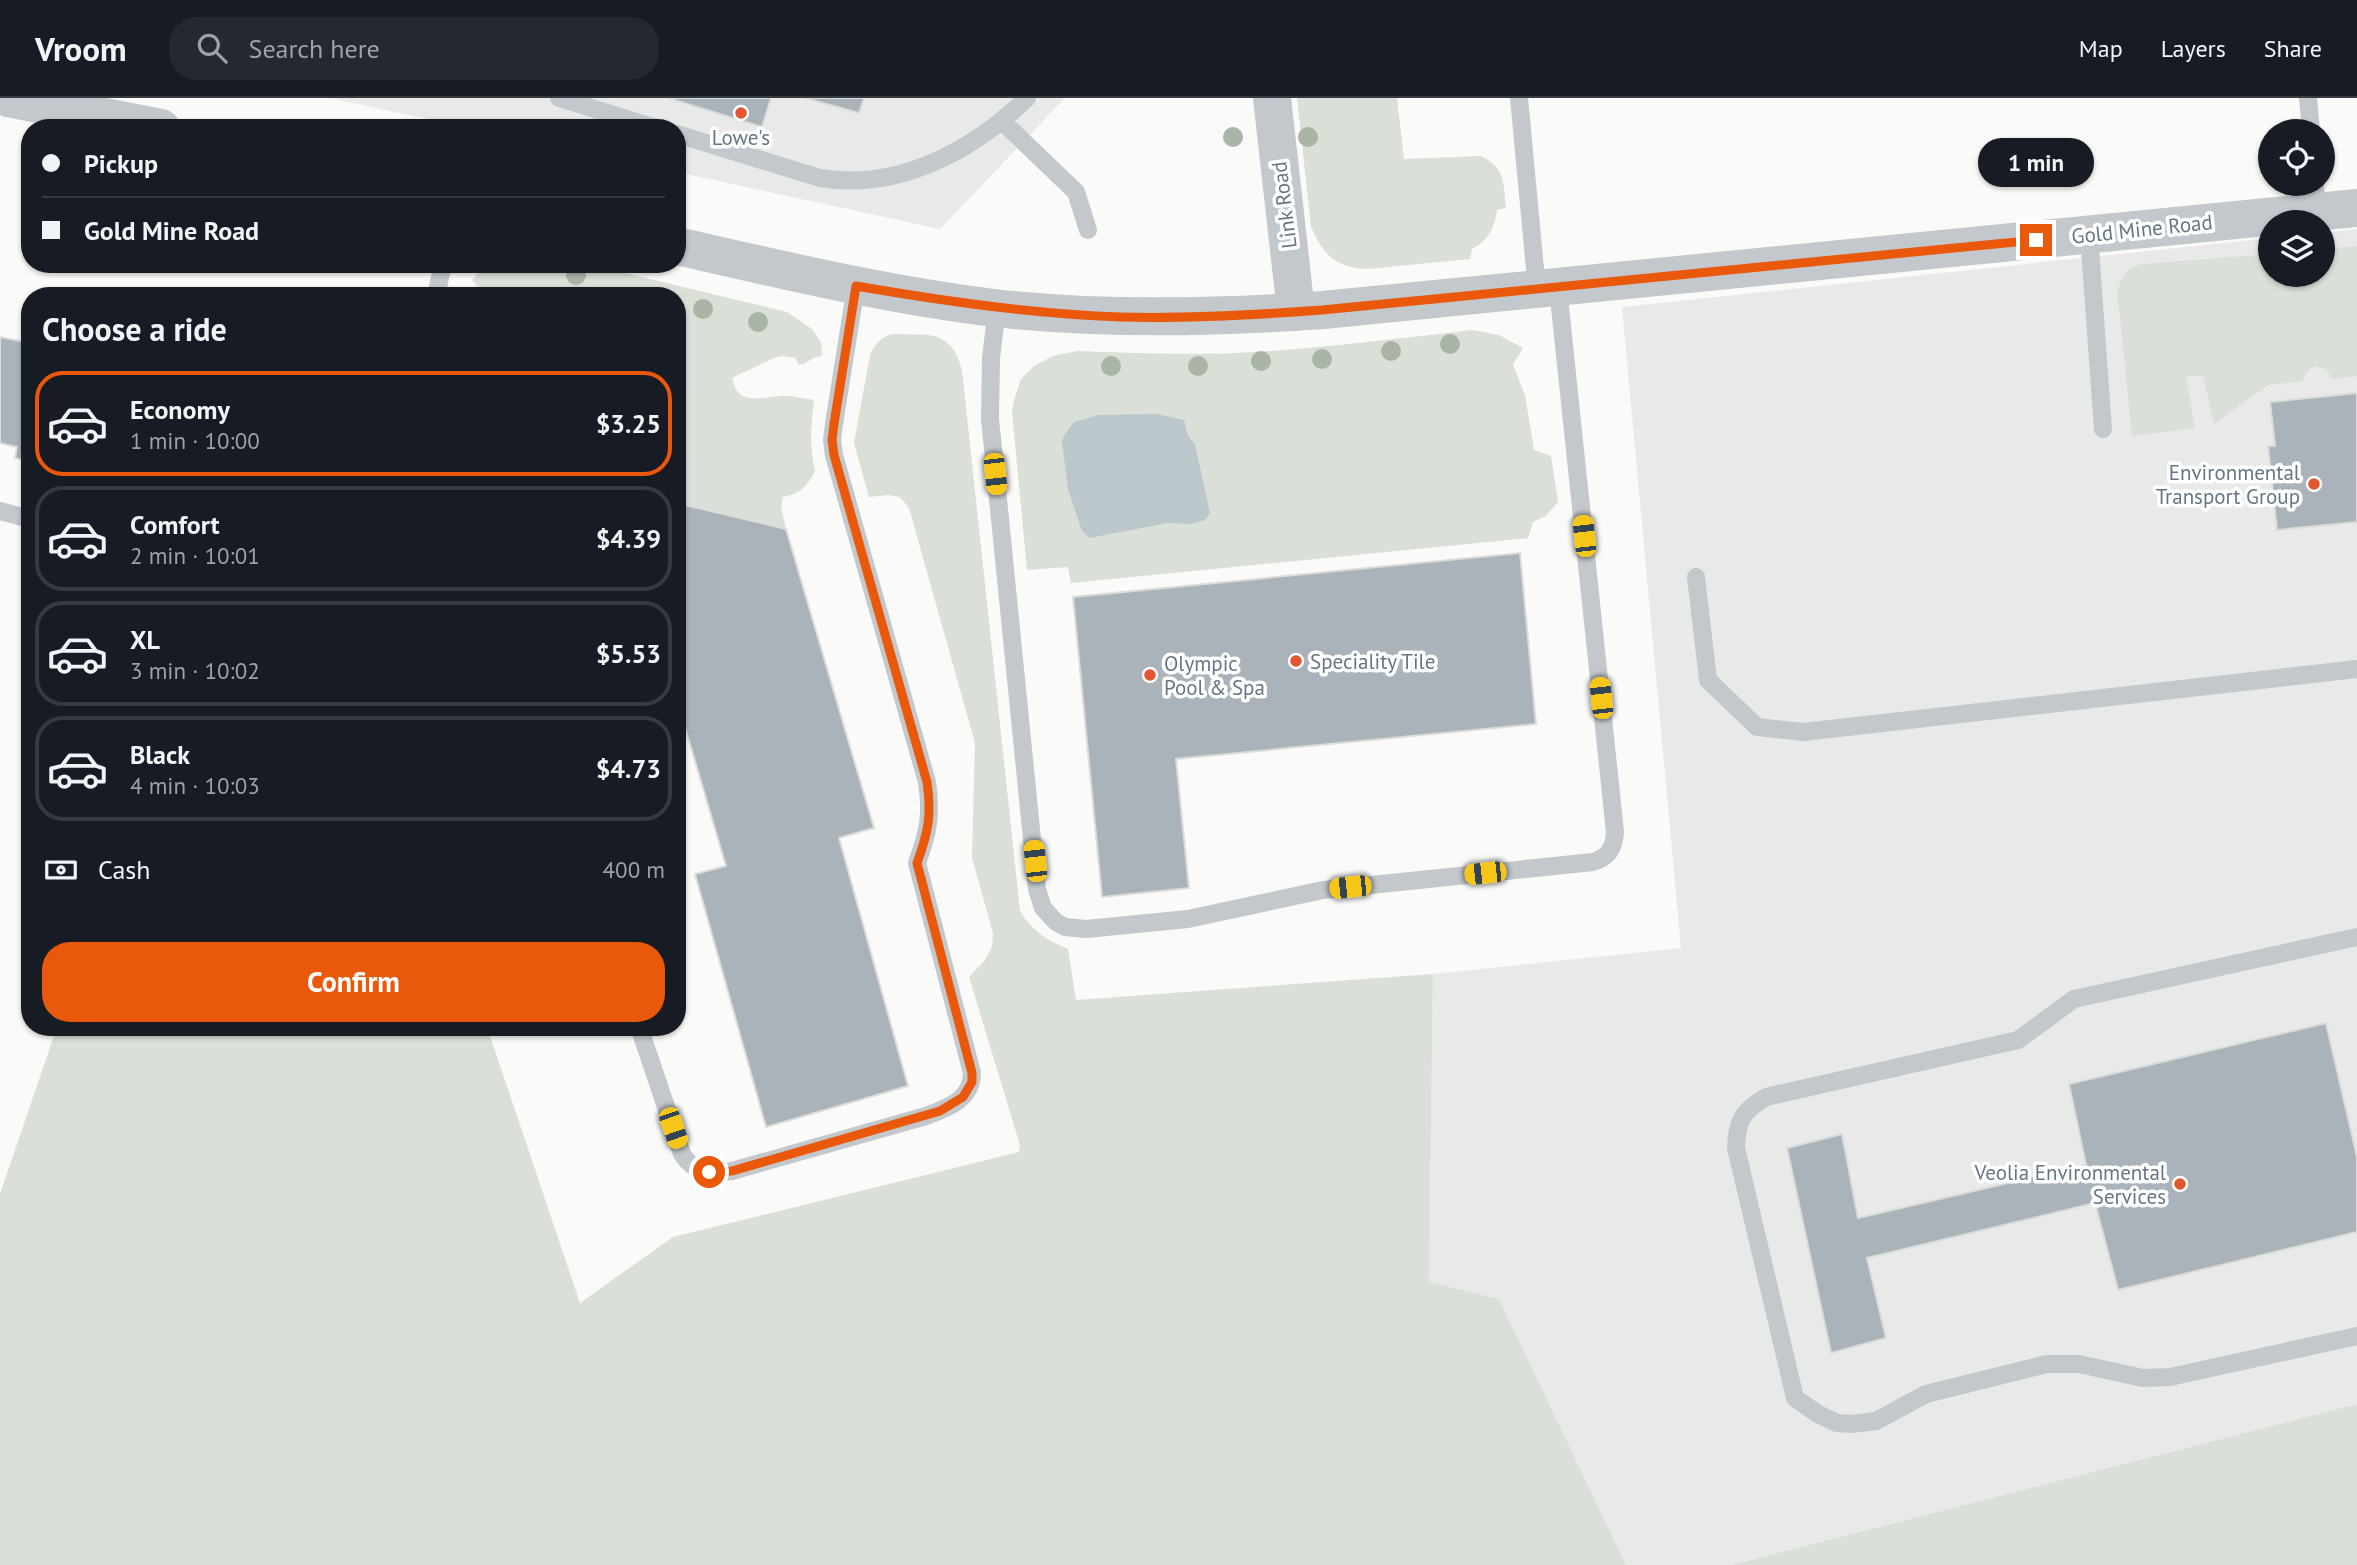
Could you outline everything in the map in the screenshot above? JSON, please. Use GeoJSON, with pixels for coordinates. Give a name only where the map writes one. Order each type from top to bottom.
{"type":"FeatureCollection","features":[{"type":"Feature","properties":{"kind":"street"},"geometry":{"type":"LineString","coordinates":[[8,98],[115,119]]}},
{"type":"Feature","properties":{"kind":"street","name":"Link Road"},"geometry":{"type":"LineString","coordinates":[[1272,98],[1296,312]]}},
{"type":"Feature","properties":{"kind":"street","name":"Gold Mine Road"},"geometry":{"type":"LineString","coordinates":[[686,248],[856,286],[997,308],[1119,317],[1213,317],[1548,289],[2088,235],[2316,198],[2357,208]]}},
{"type":"Feature","properties":{"kind":"lane"},"geometry":{"type":"LineString","coordinates":[[559,98],[627,119]]}},
{"type":"Feature","properties":{"kind":"lane"},"geometry":{"type":"LineString","coordinates":[[1003,122],[1009,98]]}},
{"type":"Feature","properties":{"kind":"lane"},"geometry":{"type":"LineString","coordinates":[[686,137],[820,178],[859,181],[887,178],[920,168],[977,141],[1003,122],[1027,98]]}},
{"type":"Feature","properties":{"kind":"lane"},"geometry":{"type":"LineString","coordinates":[[997,308],[991,358],[990,419],[1037,889],[1043,908],[1056,922],[1065,927],[1086,929],[1188,919],[1324,890],[1593,862],[1607,855],[1615,832],[1548,289],[1520,98]]}},
{"type":"Feature","properties":{"kind":"lane"},"geometry":{"type":"LineString","coordinates":[[2308,98],[2310,119]]}},
{"type":"Feature","properties":{"kind":"lane"},"geometry":{"type":"LineString","coordinates":[[1003,122],[1076,192],[1088,230]]}},
{"type":"Feature","properties":{"kind":"lane"},"geometry":{"type":"LineString","coordinates":[[2088,235],[2103,429]]}},
{"type":"Feature","properties":{"kind":"lane"},"geometry":{"type":"LineString","coordinates":[[642,1036],[682,1154],[692,1166],[709,1172],[732,1171],[926,1116],[963,1097],[972,1082],[972,1073],[917,863],[928,835],[930,804],[927,782],[834,455],[833,432],[856,286]]}},
{"type":"Feature","properties":{"kind":"lane"},"geometry":{"type":"LineString","coordinates":[[0,511],[21,517]]}},
{"type":"Feature","properties":{"kind":"lane"},"geometry":{"type":"LineString","coordinates":[[1696,577],[1708,680],[1757,727],[1804,732],[2357,669]]}},
{"type":"Feature","properties":{"kind":"lane"},"geometry":{"type":"LineString","coordinates":[[2357,937],[2074,999],[2018,1040],[1766,1097],[1749,1106],[1740,1119],[1736,1149],[1795,1398],[1837,1423],[1876,1421],[1926,1394],[2047,1364],[2078,1364],[2134,1377],[2162,1378],[2357,1336]]}},
{"type":"Feature","properties":{"kind":"shaded area"},"geometry":{"type":"Polygon","coordinates":[[[330,98],[1065,98],[940,229],[686,174],[686,119],[427,119],[330,98]]]}},
{"type":"Feature","properties":{"kind":"shaded area"},"geometry":{"type":"Polygon","coordinates":[[[1297,98],[1397,98],[1404,159],[1481,156],[1495,166],[1502,177],[1506,208],[1497,210],[1490,233],[1472,249],[1470,259],[1368,269],[1347,266],[1332,258],[1311,227],[1297,98]]]}},
{"type":"Feature","properties":{"kind":"shaded area"},"geometry":{"type":"Polygon","coordinates":[[[2357,229],[2357,1404],[1731,1565],[1626,1565],[1499,1299],[1429,1283],[1433,974],[1681,948],[1622,307],[2258,239],[2258,287],[2335,287],[2335,232],[2357,229]]]}},
{"type":"Feature","properties":{"kind":"shaded area"},"geometry":{"type":"Polygon","coordinates":[[[2357,246],[2357,376],[2332,379],[2321,367],[2312,368],[2303,381],[2268,385],[2214,424],[2203,375],[2186,377],[2195,428],[2132,436],[2118,299],[2119,286],[2126,272],[2143,264],[2258,255],[2258,287],[2335,287],[2335,248],[2357,246]]]}},
{"type":"Feature","properties":{"kind":"shaded area"},"geometry":{"type":"Polygon","coordinates":[[[478,273],[625,273],[683,287],[478,287],[472,280],[478,273]]]}},
{"type":"Feature","properties":{"kind":"shaded area"},"geometry":{"type":"Polygon","coordinates":[[[686,288],[787,312],[812,329],[821,342],[822,356],[804,364],[799,365],[795,358],[782,356],[732,378],[735,388],[746,397],[789,396],[814,400],[811,436],[815,471],[803,488],[783,497],[781,507],[786,529],[686,505],[686,288]]]}},
{"type":"Feature","properties":{"kind":"shaded area"},"geometry":{"type":"Polygon","coordinates":[[[1472,330],[1499,335],[1523,348],[1513,365],[1525,395],[1534,450],[1551,456],[1558,502],[1546,516],[1533,522],[1528,538],[1071,583],[1068,567],[1027,570],[1012,412],[1021,379],[1034,366],[1053,356],[1077,351],[1237,353],[1472,330]]]}},
{"type":"Feature","properties":{"kind":"shaded area"},"geometry":{"type":"Polygon","coordinates":[[[892,334],[937,337],[952,347],[962,370],[1020,911],[1041,934],[1068,949],[1076,1000],[1433,974],[1429,1282],[1499,1299],[1626,1565],[0,1565],[0,1194],[54,1036],[490,1036],[580,1303],[673,1237],[1019,1152],[1020,1145],[969,977],[985,960],[992,947],[993,933],[972,858],[975,743],[909,508],[900,497],[869,497],[854,443],[870,355],[885,337],[892,334]]]}},
{"type":"Feature","properties":{"kind":"shaded area"},"geometry":{"type":"Polygon","coordinates":[[[1157,414],[1184,420],[1188,436],[1195,444],[1210,513],[1205,520],[1190,524],[1167,523],[1090,538],[1082,531],[1068,489],[1062,441],[1065,434],[1074,422],[1099,415],[1157,414]]]}},
{"type":"Feature","properties":{"kind":"shaded area"},"geometry":{"type":"Polygon","coordinates":[[[2357,1404],[2357,1565],[1731,1565],[2357,1404]]]}},
{"type":"Feature","properties":{"kind":"building","name":"Lowe's"},"geometry":{"type":"Polygon","coordinates":[[[668,98],[771,98],[762,127],[668,98]]]}},
{"type":"Feature","properties":{"kind":"building","name":"Lowe's"},"geometry":{"type":"Polygon","coordinates":[[[805,98],[864,98],[859,113],[805,98]]]}},
{"type":"Feature","properties":{"kind":"building"},"geometry":{"type":"Polygon","coordinates":[[[0,337],[21,341],[21,459],[15,458],[17,447],[0,443],[0,337]]]}},
{"type":"Feature","properties":{"kind":"building","name":"Environmental Transport Group"},"geometry":{"type":"Polygon","coordinates":[[[2357,393],[2357,522],[2277,530],[2268,446],[2275,446],[2270,402],[2357,393]]]}},
{"type":"Feature","properties":{"kind":"building"},"geometry":{"type":"Polygon","coordinates":[[[686,505],[786,529],[874,828],[839,838],[908,1086],[766,1127],[695,874],[726,866],[686,730],[686,505]]]}},
{"type":"Feature","properties":{"kind":"building"},"geometry":{"type":"Polygon","coordinates":[[[1520,553],[1536,724],[1176,759],[1189,888],[1102,897],[1073,597],[1520,553]]]}},
{"type":"Feature","properties":{"kind":"building","name":"Veolia Environmental Services"},"geometry":{"type":"Polygon","coordinates":[[[2326,1023],[2357,1157],[2357,1232],[2118,1290],[2095,1203],[1867,1258],[1886,1338],[1831,1353],[1787,1148],[1842,1134],[1858,1218],[2086,1165],[2069,1084],[2326,1023]]]}},
{"type":"Feature","properties":{"kind":"place","name":"Lowe's"},"geometry":{"type":"Point","coordinates":[741,113]}},
{"type":"Feature","properties":{"kind":"place","name":"Environmental Transport Group"},"geometry":{"type":"Point","coordinates":[2314,484]}},
{"type":"Feature","properties":{"kind":"place","name":"Speciality Tile"},"geometry":{"type":"Point","coordinates":[1296,661]}},
{"type":"Feature","properties":{"kind":"place","name":"Olympic Pool & Spa"},"geometry":{"type":"Point","coordinates":[1150,675]}},
{"type":"Feature","properties":{"kind":"place","name":"Veolia Environmental Services"},"geometry":{"type":"Point","coordinates":[2180,1184]}},
{"type":"Feature","properties":{"kind":"route"},"geometry":{"type":"LineString","coordinates":[[709,1172],[732,1171],[926,1116],[963,1097],[972,1082],[972,1073],[917,863],[928,835],[930,804],[927,782],[834,455],[834,424],[856,286],[997,308],[1119,317],[1213,317],[1322,310],[2036,240]]}}]}
